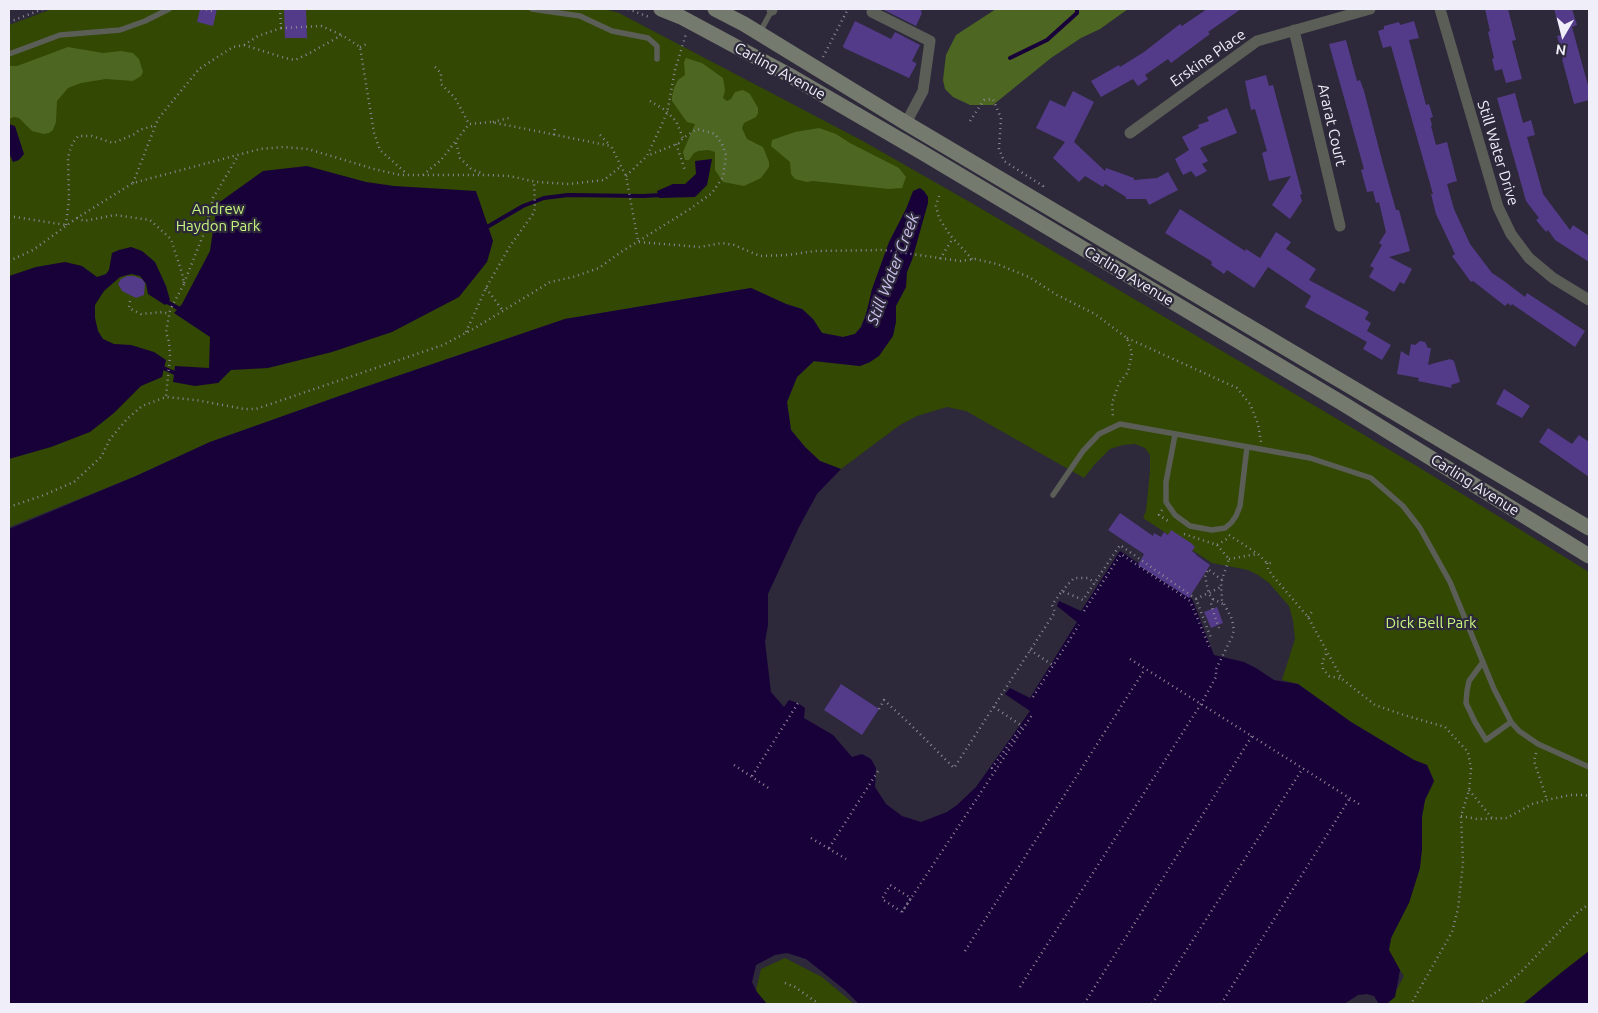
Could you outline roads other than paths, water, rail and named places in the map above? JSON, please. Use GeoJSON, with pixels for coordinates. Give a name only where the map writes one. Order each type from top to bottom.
{"type":"FeatureCollection","features":[{"type":"Feature","properties":{"kind":"main road","name":"Carling Avenue"},"geometry":{"type":"LineString","coordinates":[[661,9],[681,17],[789,75],[923,153],[1348,407],[1589,556]]}},
{"type":"Feature","properties":{"kind":"main road","name":"Carling Avenue"},"geometry":{"type":"LineString","coordinates":[[715,9],[1589,528]]}},
{"type":"Feature","properties":{"kind":"street","name":"Erskine Place"},"geometry":{"type":"LineString","coordinates":[[1130,133],[1257,41],[1370,9]]}},
{"type":"Feature","properties":{"kind":"street","name":"Still Water Drive"},"geometry":{"type":"LineString","coordinates":[[1440,9],[1498,207],[1511,234],[1529,258],[1553,278],[1589,300]]}},
{"type":"Feature","properties":{"kind":"street"},"geometry":{"type":"LineString","coordinates":[[872,12],[930,40],[924,91],[906,123]]}},
{"type":"Feature","properties":{"kind":"street","name":"Ararat Court"},"geometry":{"type":"LineString","coordinates":[[1294,30],[1340,226]]}},
{"type":"Feature","properties":{"kind":"lane"},"geometry":{"type":"LineString","coordinates":[[9,54],[60,35],[120,30],[145,21],[169,9]]}},
{"type":"Feature","properties":{"kind":"lane"},"geometry":{"type":"LineString","coordinates":[[532,9],[580,16],[612,31],[648,38],[657,46],[657,58]]}},
{"type":"Feature","properties":{"kind":"lane"},"geometry":{"type":"LineString","coordinates":[[759,34],[772,9]]}},
{"type":"Feature","properties":{"kind":"lane"},"geometry":{"type":"LineString","coordinates":[[1053,495],[1069,470],[1099,434],[1120,424],[1310,458],[1371,478],[1403,506],[1420,528],[1450,582],[1494,689],[1511,722],[1519,731],[1538,744],[1589,768]]}},
{"type":"Feature","properties":{"kind":"lane"},"geometry":{"type":"LineString","coordinates":[[1175,435],[1166,482],[1166,502],[1175,516],[1190,526],[1212,530],[1225,528],[1232,523],[1236,516],[1240,506],[1247,447]]}},
{"type":"Feature","properties":{"kind":"lane"},"geometry":{"type":"LineString","coordinates":[[1483,662],[1469,681],[1466,691],[1466,703],[1486,740],[1511,722]]}},
{"type":"Feature","properties":{"kind":"water"},"geometry":{"type":"Polygon","coordinates":[[[9,124],[15,126],[24,154],[19,160],[13,162],[9,153],[9,124]]]}},
{"type":"Feature","properties":{"kind":"water"},"geometry":{"type":"Polygon","coordinates":[[[712,159],[707,185],[695,197],[659,198],[657,191],[673,184],[685,184],[696,174],[695,161],[712,159]]]}},
{"type":"Feature","properties":{"kind":"water"},"geometry":{"type":"Polygon","coordinates":[[[307,166],[366,182],[394,186],[476,191],[493,241],[487,262],[459,297],[392,332],[332,352],[268,368],[231,370],[218,383],[195,386],[173,382],[175,366],[209,368],[210,337],[174,313],[182,304],[210,251],[217,204],[263,171],[307,166]]]}},
{"type":"Feature","properties":{"kind":"water"},"geometry":{"type":"Polygon","coordinates":[[[920,188],[928,197],[928,203],[907,272],[906,287],[896,306],[896,322],[893,336],[879,356],[860,366],[814,361],[797,377],[787,402],[791,430],[820,461],[841,469],[817,494],[799,527],[768,594],[768,625],[765,642],[771,692],[784,707],[789,700],[805,708],[804,718],[833,735],[852,757],[862,754],[871,759],[876,768],[875,787],[886,804],[902,816],[921,822],[947,812],[976,787],[1030,711],[1005,694],[1010,688],[1030,698],[1077,622],[1057,606],[1059,601],[1081,611],[1120,551],[1192,599],[1214,655],[1244,662],[1274,680],[1298,684],[1351,722],[1414,760],[1427,765],[1434,781],[1425,800],[1422,817],[1420,868],[1409,903],[1391,938],[1389,950],[1400,970],[1395,997],[1386,1004],[1379,1004],[1374,996],[1367,994],[1358,995],[1344,1004],[859,1004],[845,990],[806,959],[787,953],[775,955],[756,965],[752,982],[757,992],[767,1004],[9,1004],[9,529],[136,476],[210,442],[565,319],[751,288],[802,309],[813,319],[822,333],[843,337],[855,334],[861,327],[866,315],[872,289],[889,242],[913,191],[920,188]]]}},
{"type":"Feature","properties":{"kind":"water"},"geometry":{"type":"Polygon","coordinates":[[[131,247],[142,251],[155,262],[170,300],[165,305],[148,294],[146,284],[140,276],[131,274],[120,277],[104,291],[95,305],[98,331],[103,339],[114,344],[131,345],[154,352],[166,360],[162,377],[141,386],[114,413],[90,432],[51,447],[9,459],[9,276],[36,267],[65,262],[82,266],[97,277],[106,274],[109,270],[112,253],[131,247]]]}},
{"type":"Feature","properties":{"kind":"water"},"geometry":{"type":"Polygon","coordinates":[[[1589,951],[1589,1004],[1523,1004],[1562,972],[1589,951]]]}},
{"type":"Feature","properties":{"kind":"waterway","name":"Still Water Creek"},"geometry":{"type":"LineString","coordinates":[[1010,58],[1047,40],[1077,13],[1077,9]]}},
{"type":"Feature","properties":{"kind":"waterway"},"geometry":{"type":"LineString","coordinates":[[487,227],[523,206],[544,198],[568,195],[661,195]]}},
{"type":"Feature","properties":{"kind":"waterway"},"geometry":{"type":"LineString","coordinates":[[167,302],[178,308]]}},
{"type":"Feature","properties":{"kind":"waterway"},"geometry":{"type":"LineString","coordinates":[[161,367],[177,374]]}},
{"type":"Feature","properties":{"kind":"park label","name":"Andrew Haydon Park"},"geometry":{"type":"Point","coordinates":[218,218]}},
{"type":"Feature","properties":{"kind":"park label","name":"Dick Bell Park"},"geometry":{"type":"Point","coordinates":[1431,623]}}]}
